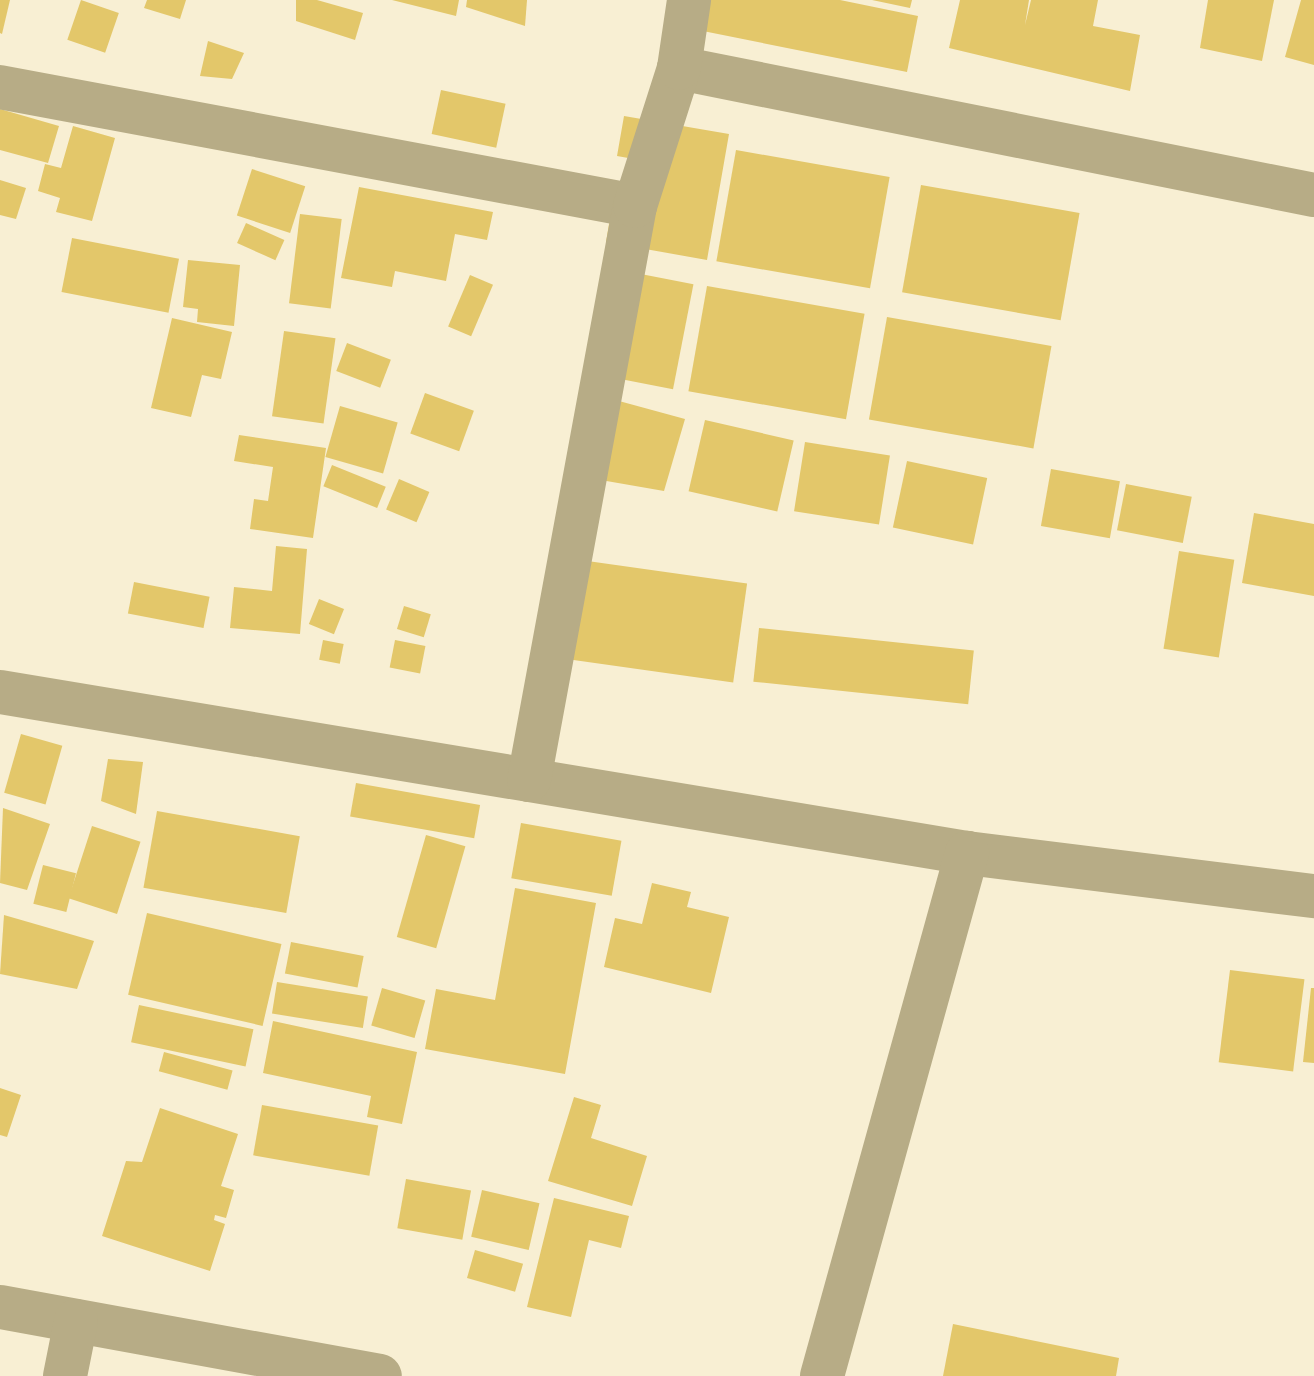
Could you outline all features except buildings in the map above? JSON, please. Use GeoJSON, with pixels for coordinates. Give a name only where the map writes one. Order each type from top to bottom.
{"type":"FeatureCollection","features":[{"type":"Feature","properties":{"kind":"street"},"geometry":{"type":"LineString","coordinates":[[529,780],[635,206],[679,68],[689,0]]}},
{"type":"Feature","properties":{"kind":"street"},"geometry":{"type":"LineString","coordinates":[[679,68],[1314,195]]}},
{"type":"Feature","properties":{"kind":"street"},"geometry":{"type":"LineString","coordinates":[[0,87],[635,206]]}},
{"type":"Feature","properties":{"kind":"street"},"geometry":{"type":"LineString","coordinates":[[0,692],[967,853],[1314,896]]}},
{"type":"Feature","properties":{"kind":"street"},"geometry":{"type":"LineString","coordinates":[[822,1376],[967,853]]}},
{"type":"Feature","properties":{"kind":"street"},"geometry":{"type":"LineString","coordinates":[[0,1307],[380,1376]]}},
{"type":"Feature","properties":{"kind":"street"},"geometry":{"type":"LineString","coordinates":[[65,1376],[76,1321]]}}]}
